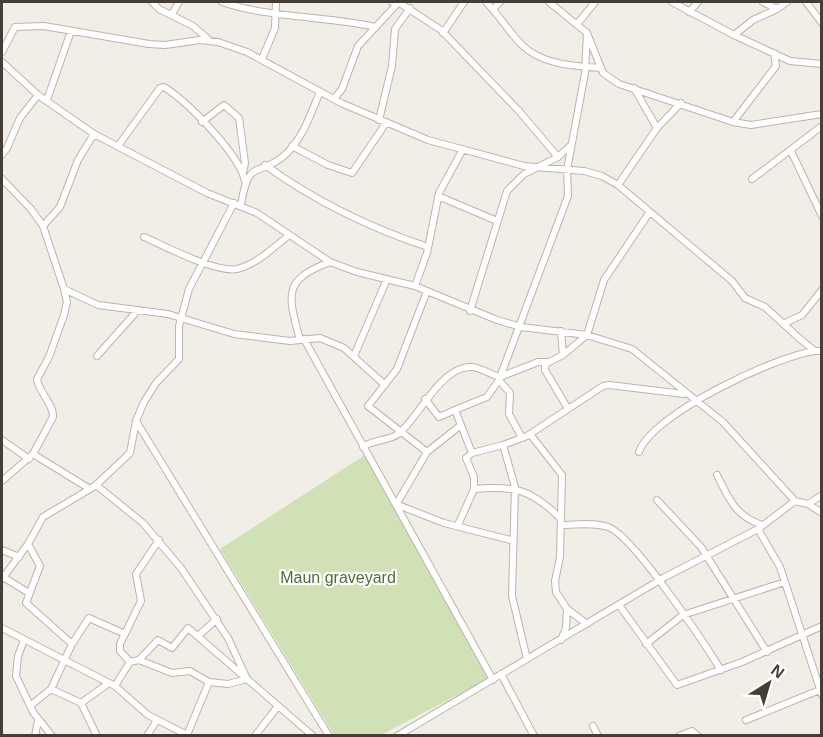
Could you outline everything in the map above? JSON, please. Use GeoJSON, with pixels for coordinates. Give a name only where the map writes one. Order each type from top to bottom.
{"type":"FeatureCollection","features":[{"type":"Feature","properties":{"kind":"street"},"geometry":{"type":"LineString","coordinates":[[152,2],[159,9],[193,26],[209,40],[262,60],[320,92],[382,122],[428,140],[536,168],[593,173],[618,185],[732,281],[745,298],[765,308],[819,351]]}},
{"type":"Feature","properties":{"kind":"street"},"geometry":{"type":"LineString","coordinates":[[172,14],[179,2]]}},
{"type":"Feature","properties":{"kind":"street"},"geometry":{"type":"LineString","coordinates":[[224,2],[273,13],[327,17],[376,27]]}},
{"type":"Feature","properties":{"kind":"street"},"geometry":{"type":"LineString","coordinates":[[262,60],[275,28],[273,13],[276,2]]}},
{"type":"Feature","properties":{"kind":"street"},"geometry":{"type":"LineString","coordinates":[[334,99],[342,89],[358,46],[396,2],[410,8],[443,33],[519,111],[558,157]]}},
{"type":"Feature","properties":{"kind":"street"},"geometry":{"type":"LineString","coordinates":[[443,33],[464,2]]}},
{"type":"Feature","properties":{"kind":"street"},"geometry":{"type":"LineString","coordinates":[[486,2],[528,51],[549,61],[601,68]]}},
{"type":"Feature","properties":{"kind":"street"},"geometry":{"type":"LineString","coordinates":[[493,9],[500,2]]}},
{"type":"Feature","properties":{"kind":"street"},"geometry":{"type":"LineString","coordinates":[[549,2],[578,23],[587,33],[601,68],[609,79],[733,122],[751,125],[822,114]]}},
{"type":"Feature","properties":{"kind":"street"},"geometry":{"type":"LineString","coordinates":[[578,23],[595,2]]}},
{"type":"Feature","properties":{"kind":"street"},"geometry":{"type":"LineString","coordinates":[[672,2],[790,61],[822,64]]}},
{"type":"Feature","properties":{"kind":"street"},"geometry":{"type":"LineString","coordinates":[[690,12],[698,2]]}},
{"type":"Feature","properties":{"kind":"street"},"geometry":{"type":"LineString","coordinates":[[763,2],[777,9]]}},
{"type":"Feature","properties":{"kind":"street"},"geometry":{"type":"LineString","coordinates":[[734,35],[753,20],[788,2]]}},
{"type":"Feature","properties":{"kind":"street"},"geometry":{"type":"LineString","coordinates":[[806,2],[822,23]]}},
{"type":"Feature","properties":{"kind":"street"},"geometry":{"type":"LineString","coordinates":[[292,146],[328,165],[352,173],[382,122],[392,66],[394,35],[400,19],[410,8]]}},
{"type":"Feature","properties":{"kind":"street"},"geometry":{"type":"LineString","coordinates":[[2,52],[15,27],[44,26],[149,44],[165,45],[209,40]]}},
{"type":"Feature","properties":{"kind":"street"},"geometry":{"type":"LineString","coordinates":[[47,100],[71,31]]}},
{"type":"Feature","properties":{"kind":"street"},"geometry":{"type":"LineString","coordinates":[[425,399],[440,417],[487,397],[500,379],[564,211],[569,187],[567,170],[570,145],[586,67],[587,33]]}},
{"type":"Feature","properties":{"kind":"street"},"geometry":{"type":"LineString","coordinates":[[774,53],[776,66]]}},
{"type":"Feature","properties":{"kind":"street"},"geometry":{"type":"LineString","coordinates":[[733,122],[776,66],[790,61]]}},
{"type":"Feature","properties":{"kind":"street"},"geometry":{"type":"LineString","coordinates":[[2,62],[38,95],[94,134],[195,188],[238,204],[266,218],[288,236],[330,262],[357,272],[415,286],[470,311],[521,327],[587,335],[621,344],[640,354],[684,394],[723,423],[795,501],[808,504],[822,513]]}},
{"type":"Feature","properties":{"kind":"street"},"geometry":{"type":"LineString","coordinates":[[118,146],[160,88],[167,88],[229,152],[243,173],[245,181]]}},
{"type":"Feature","properties":{"kind":"street"},"geometry":{"type":"LineString","coordinates":[[634,88],[657,129]]}},
{"type":"Feature","properties":{"kind":"street"},"geometry":{"type":"LineString","coordinates":[[29,593],[2,578],[28,544],[43,517],[93,487],[130,453],[136,421],[152,389],[179,359],[178,337],[182,318],[189,289],[202,261],[238,204],[245,181],[254,171],[283,156],[292,146],[320,92]]}},
{"type":"Feature","properties":{"kind":"street"},"geometry":{"type":"LineString","coordinates":[[2,155],[20,118],[38,95]]}},
{"type":"Feature","properties":{"kind":"street"},"geometry":{"type":"LineString","coordinates":[[618,185],[657,129],[681,103]]}},
{"type":"Feature","properties":{"kind":"street"},"geometry":{"type":"LineString","coordinates":[[202,122],[224,105],[236,113],[239,118],[245,163],[243,173]]}},
{"type":"Feature","properties":{"kind":"street"},"geometry":{"type":"LineString","coordinates":[[752,179],[822,126]]}},
{"type":"Feature","properties":{"kind":"street"},"geometry":{"type":"LineString","coordinates":[[43,226],[60,207],[78,159],[94,134]]}},
{"type":"Feature","properties":{"kind":"street"},"geometry":{"type":"LineString","coordinates":[[470,311],[497,220],[511,185],[536,168],[558,157],[570,145]]}},
{"type":"Feature","properties":{"kind":"street"},"geometry":{"type":"LineString","coordinates":[[415,286],[428,247],[438,196],[463,149]]}},
{"type":"Feature","properties":{"kind":"street"},"geometry":{"type":"LineString","coordinates":[[791,151],[822,216]]}},
{"type":"Feature","properties":{"kind":"street"},"geometry":{"type":"LineString","coordinates":[[265,165],[346,214],[384,232],[428,247]]}},
{"type":"Feature","properties":{"kind":"street"},"geometry":{"type":"LineString","coordinates":[[2,179],[31,209],[43,226],[67,302],[49,357],[37,379],[42,394],[54,412],[53,417],[31,456],[2,481]]}},
{"type":"Feature","properties":{"kind":"street"},"geometry":{"type":"LineString","coordinates":[[438,196],[497,220]]}},
{"type":"Feature","properties":{"kind":"street"},"geometry":{"type":"LineString","coordinates":[[568,409],[546,375],[544,364],[563,355],[587,335],[604,280],[649,213]]}},
{"type":"Feature","properties":{"kind":"street"},"geometry":{"type":"LineString","coordinates":[[144,237],[202,261],[234,269],[264,255],[288,236]]}},
{"type":"Feature","properties":{"kind":"street"},"geometry":{"type":"LineString","coordinates":[[330,262],[301,275],[293,286],[290,299],[302,340],[397,504],[493,680]]}},
{"type":"Feature","properties":{"kind":"street"},"geometry":{"type":"LineString","coordinates":[[354,356],[387,279]]}},
{"type":"Feature","properties":{"kind":"street"},"geometry":{"type":"LineString","coordinates":[[64,289],[90,302],[182,318],[251,338],[302,340],[312,337],[332,342],[354,356],[385,385]]}},
{"type":"Feature","properties":{"kind":"street"},"geometry":{"type":"LineString","coordinates":[[783,324],[802,315],[822,290]]}},
{"type":"Feature","properties":{"kind":"street"},"geometry":{"type":"LineString","coordinates":[[427,291],[401,361],[368,406],[427,453]]}},
{"type":"Feature","properties":{"kind":"street"},"geometry":{"type":"LineString","coordinates":[[97,356],[138,310]]}},
{"type":"Feature","properties":{"kind":"street"},"geometry":{"type":"LineString","coordinates":[[561,331],[563,355]]}},
{"type":"Feature","properties":{"kind":"street"},"geometry":{"type":"LineString","coordinates":[[639,452],[657,429],[747,373],[792,356],[819,351]]}},
{"type":"Feature","properties":{"kind":"street"},"geometry":{"type":"LineString","coordinates":[[500,379],[538,362],[549,362]]}},
{"type":"Feature","properties":{"kind":"street"},"geometry":{"type":"LineString","coordinates":[[363,447],[376,439],[400,433],[425,399],[466,367],[478,368],[500,379],[510,393],[509,414],[522,438]]}},
{"type":"Feature","properties":{"kind":"street"},"geometry":{"type":"LineString","coordinates":[[458,525],[474,489],[474,477],[466,458],[472,453],[522,438],[609,385],[684,394]]}},
{"type":"Feature","properties":{"kind":"street"},"geometry":{"type":"LineString","coordinates":[[455,410],[472,453]]}},
{"type":"Feature","properties":{"kind":"street"},"geometry":{"type":"LineString","coordinates":[[136,421],[329,735]]}},
{"type":"Feature","properties":{"kind":"street"},"geometry":{"type":"LineString","coordinates":[[397,504],[427,453],[460,425]]}},
{"type":"Feature","properties":{"kind":"street"},"geometry":{"type":"LineString","coordinates":[[530,434],[562,475],[560,563],[555,586],[558,596],[567,609],[586,624]]}},
{"type":"Feature","properties":{"kind":"street"},"geometry":{"type":"LineString","coordinates":[[2,440],[93,487],[143,523],[159,540],[217,619],[248,679]]}},
{"type":"Feature","properties":{"kind":"street"},"geometry":{"type":"LineString","coordinates":[[503,445],[515,488],[512,596],[527,659]]}},
{"type":"Feature","properties":{"kind":"street"},"geometry":{"type":"LineString","coordinates":[[717,475],[736,511],[760,527],[773,552],[821,692],[746,720]]}},
{"type":"Feature","properties":{"kind":"street"},"geometry":{"type":"LineString","coordinates":[[474,489],[515,488],[540,501],[562,522],[609,527],[632,546],[721,670]]}},
{"type":"Feature","properties":{"kind":"street"},"geometry":{"type":"LineString","coordinates":[[808,504],[822,495]]}},
{"type":"Feature","properties":{"kind":"street"},"geometry":{"type":"LineString","coordinates":[[657,500],[684,527],[706,555],[767,652]]}},
{"type":"Feature","properties":{"kind":"street"},"geometry":{"type":"LineString","coordinates":[[403,734],[658,581],[760,527],[795,501]]}},
{"type":"Feature","properties":{"kind":"street"},"geometry":{"type":"LineString","coordinates":[[397,504],[444,523],[514,541]]}},
{"type":"Feature","properties":{"kind":"street"},"geometry":{"type":"LineString","coordinates":[[130,662],[120,651],[125,634],[141,601],[136,574],[159,540]]}},
{"type":"Feature","properties":{"kind":"street"},"geometry":{"type":"LineString","coordinates":[[28,544],[40,566],[26,603],[72,644]]}},
{"type":"Feature","properties":{"kind":"street"},"geometry":{"type":"LineString","coordinates":[[2,550],[19,557]]}},
{"type":"Feature","properties":{"kind":"street"},"geometry":{"type":"LineString","coordinates":[[646,644],[683,615],[785,582]]}},
{"type":"Feature","properties":{"kind":"street"},"geometry":{"type":"LineString","coordinates":[[619,605],[677,685],[767,652],[802,633],[822,626]]}},
{"type":"Feature","properties":{"kind":"street"},"geometry":{"type":"LineString","coordinates":[[561,640],[566,628],[567,609]]}},
{"type":"Feature","properties":{"kind":"street"},"geometry":{"type":"LineString","coordinates":[[30,706],[51,689],[72,644],[89,618],[125,634]]}},
{"type":"Feature","properties":{"kind":"street"},"geometry":{"type":"LineString","coordinates":[[199,635],[217,619]]}},
{"type":"Feature","properties":{"kind":"street"},"geometry":{"type":"LineString","coordinates":[[2,628],[112,684],[157,720],[188,735],[210,682]]}},
{"type":"Feature","properties":{"kind":"street"},"geometry":{"type":"LineString","coordinates":[[81,703],[112,684],[130,662],[139,660],[158,640],[170,648],[174,647],[185,628],[199,635],[278,706],[303,733],[313,735]]}},
{"type":"Feature","properties":{"kind":"street"},"geometry":{"type":"LineString","coordinates":[[24,640],[18,656],[16,676],[38,720],[52,735]]}},
{"type":"Feature","properties":{"kind":"street"},"geometry":{"type":"LineString","coordinates":[[139,660],[172,673],[190,671],[210,682],[228,684],[248,679]]}},
{"type":"Feature","properties":{"kind":"street"},"geometry":{"type":"LineString","coordinates":[[501,674],[534,735]]}},
{"type":"Feature","properties":{"kind":"street"},"geometry":{"type":"LineString","coordinates":[[51,689],[81,703],[97,735]]}},
{"type":"Feature","properties":{"kind":"street"},"geometry":{"type":"LineString","coordinates":[[255,735],[278,706]]}},
{"type":"Feature","properties":{"kind":"street"},"geometry":{"type":"LineString","coordinates":[[35,735],[38,720]]}},
{"type":"Feature","properties":{"kind":"street"},"geometry":{"type":"LineString","coordinates":[[147,735],[157,720]]}},
{"type":"Feature","properties":{"kind":"street"},"geometry":{"type":"LineString","coordinates":[[593,726],[598,735]]}},
{"type":"Feature","properties":{"kind":"street"},"geometry":{"type":"LineString","coordinates":[[679,735],[692,731],[698,735]]}},
{"type":"Feature","properties":{"kind":"green space","name":"Maun graveyard"},"geometry":{"type":"Polygon","coordinates":[[[368,453],[490,678],[381,735],[334,735],[220,549],[368,453]]]}}]}
